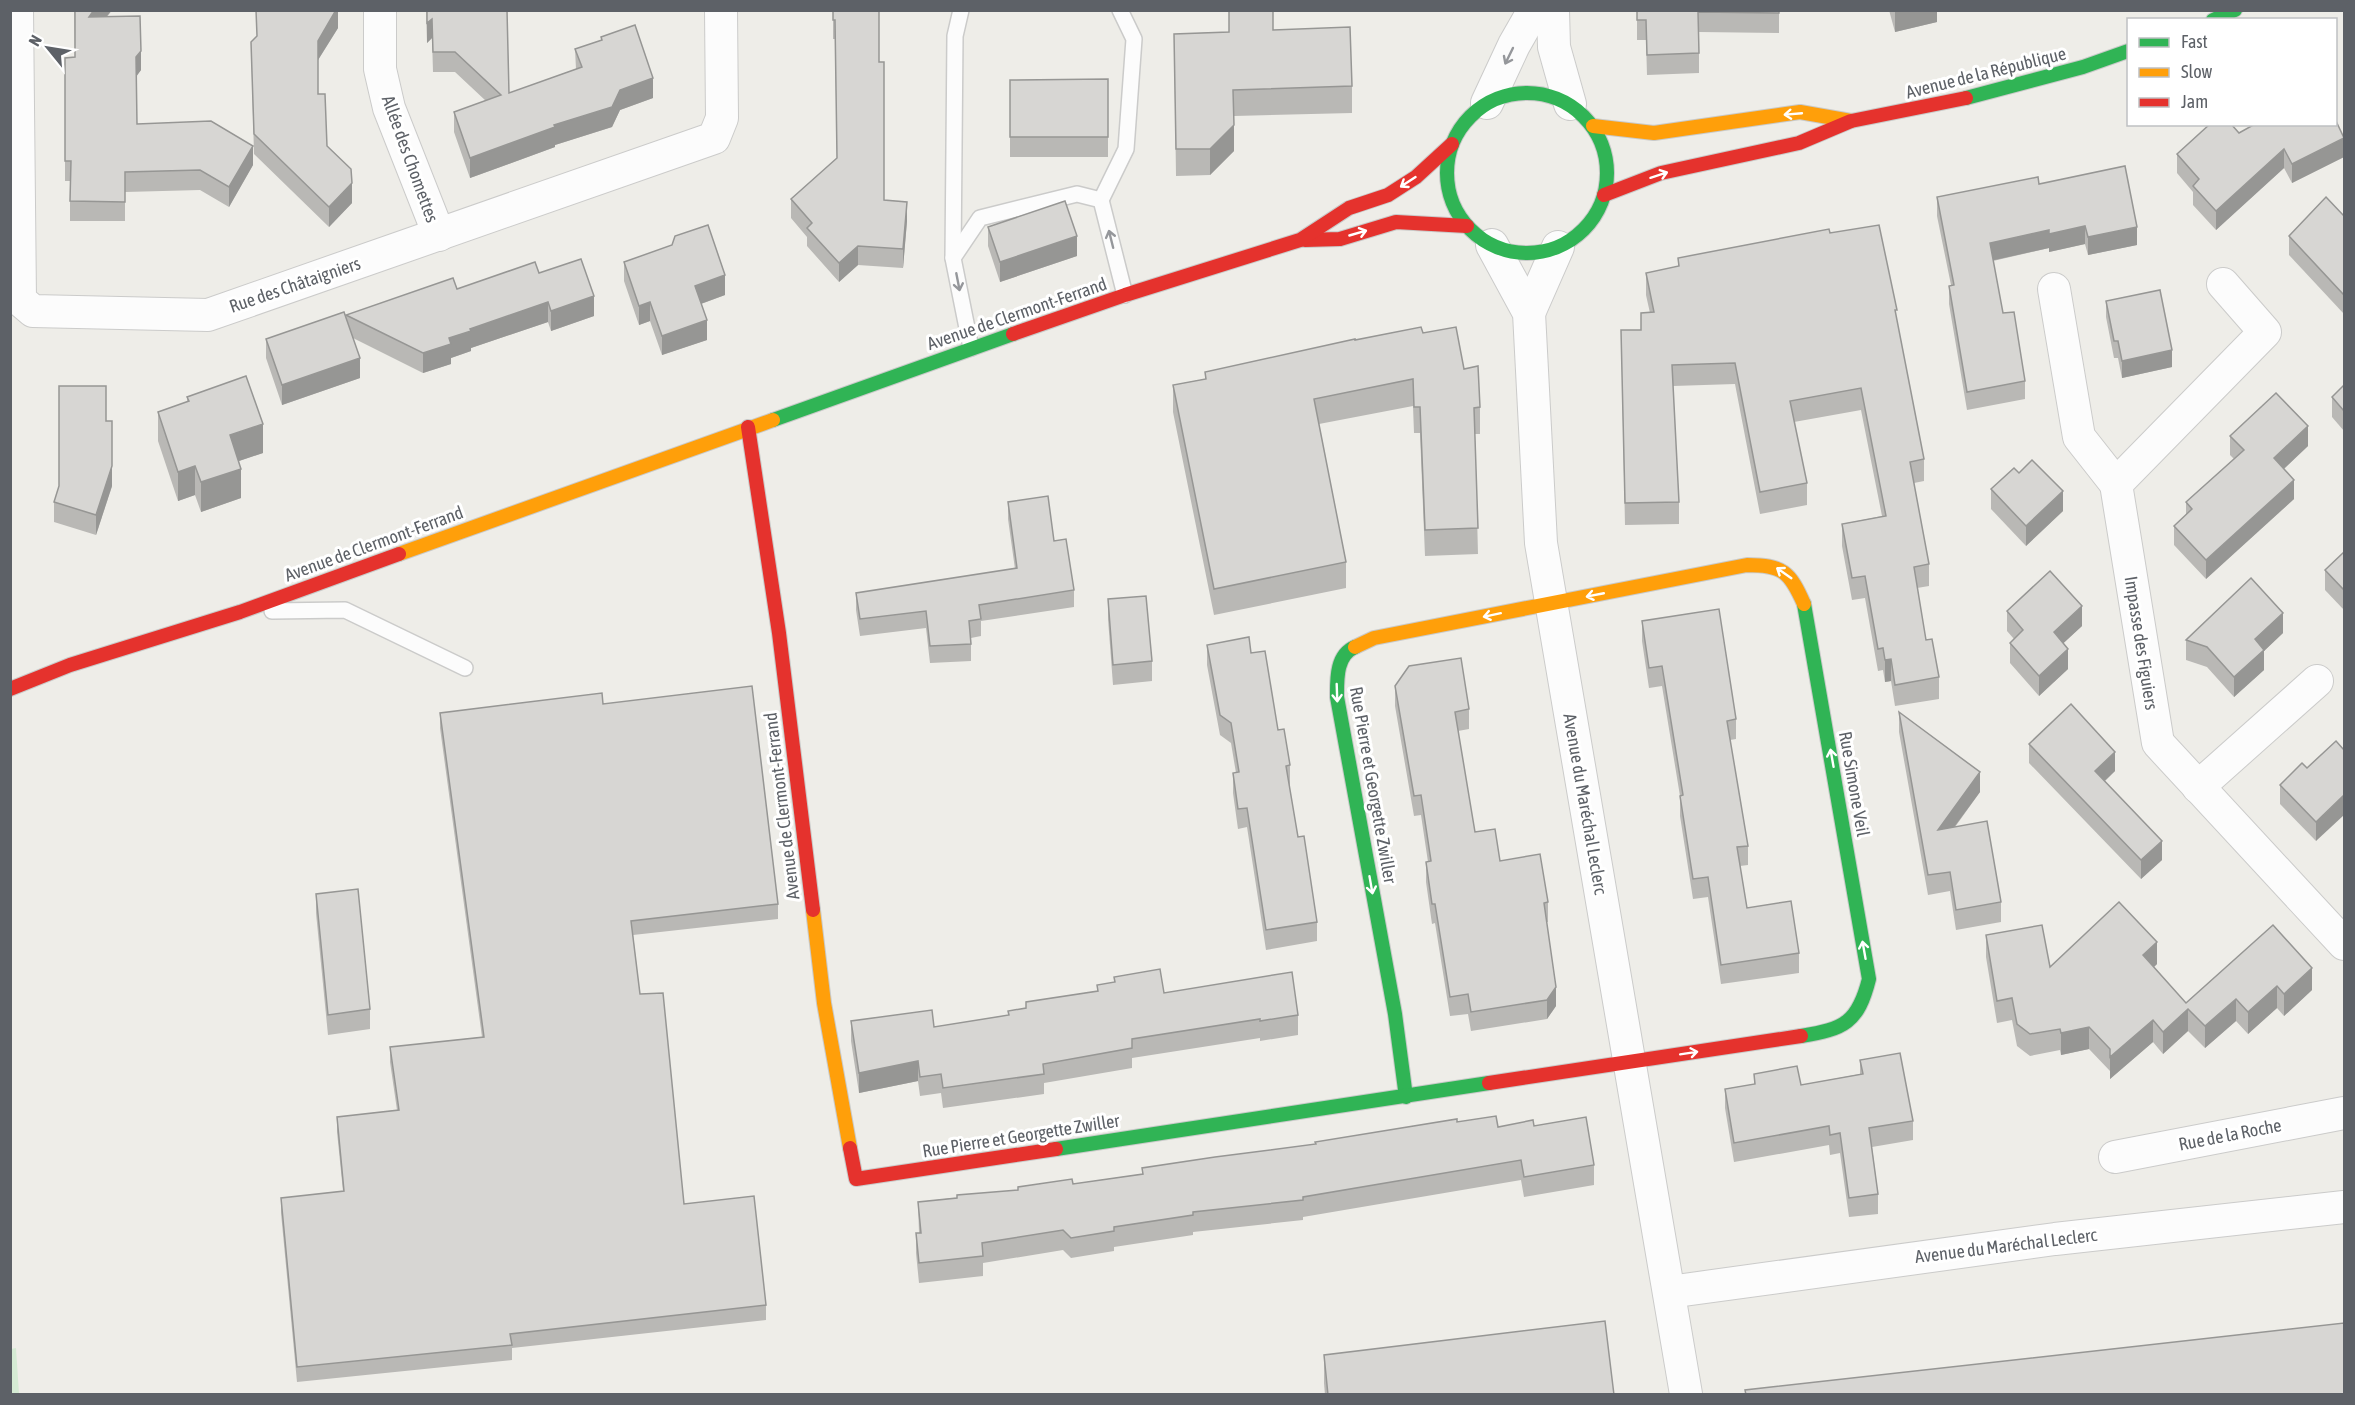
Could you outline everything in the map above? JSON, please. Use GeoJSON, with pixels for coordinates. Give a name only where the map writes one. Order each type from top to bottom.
{"type":"FeatureCollection","features":[{"type":"Feature","properties":{"kind":"street","name":"Rue des Châtaigniers"},"geometry":{"type":"LineString","coordinates":[[17,10],[20,300],[33,311],[208,315],[714,138],[722,118],[721,10]]}},
{"type":"Feature","properties":{"kind":"street","name":"Allée des Chomettes"},"geometry":{"type":"LineString","coordinates":[[380,10],[380,69],[388,108],[439,235]]}},
{"type":"Feature","properties":{"kind":"street"},"geometry":{"type":"LineString","coordinates":[[1487,103],[1514,45],[1534,10]]}},
{"type":"Feature","properties":{"kind":"street"},"geometry":{"type":"LineString","coordinates":[[1553,10],[1554,47],[1570,104]]}},
{"type":"Feature","properties":{"kind":"street"},"geometry":{"type":"LineString","coordinates":[[2217,18],[2235,10]]}},
{"type":"Feature","properties":{"kind":"street","name":"Avenue de la République"},"geometry":{"type":"LineString","coordinates":[[1604,195],[1661,173],[1799,143],[1851,121],[1944,104],[2083,68],[2127,51]]}},
{"type":"Feature","properties":{"kind":"street"},"geometry":{"type":"LineString","coordinates":[[1514,93],[1543,94],[1570,104],[1593,126],[1603,148],[1608,171],[1604,195],[1594,217],[1579,234],[1558,247],[1536,253],[1514,252],[1492,246],[1467,226],[1452,201],[1447,173],[1452,144],[1466,121],[1487,103],[1514,93]]}},
{"type":"Feature","properties":{"kind":"street","name":"Avenue de la République"},"geometry":{"type":"LineString","coordinates":[[1593,126],[1654,133],[1800,112],[1851,121]]}},
{"type":"Feature","properties":{"kind":"street","name":"Avenue de Clermont-Ferrand"},"geometry":{"type":"LineString","coordinates":[[10,688],[70,665],[240,612],[971,348],[1300,240],[1349,208],[1388,195],[1416,177],[1452,144]]}},
{"type":"Feature","properties":{"kind":"street","name":"Avenue de Clermont-Ferrand"},"geometry":{"type":"LineString","coordinates":[[1300,240],[1340,239],[1396,222],[1467,226]]}},
{"type":"Feature","properties":{"kind":"street","name":"Avenue du Maréchal Leclerc"},"geometry":{"type":"LineString","coordinates":[[1492,246],[1529,313],[1540,543],[1631,1062],[1686,1395]]}},
{"type":"Feature","properties":{"kind":"street","name":"Avenue du Maréchal Leclerc"},"geometry":{"type":"LineString","coordinates":[[1529,313],[1558,247]]}},
{"type":"Feature","properties":{"kind":"street"},"geometry":{"type":"LineString","coordinates":[[2116,484],[2265,333],[2223,284]]}},
{"type":"Feature","properties":{"kind":"street","name":"Impasse des Figuiers"},"geometry":{"type":"LineString","coordinates":[[2054,289],[2079,437],[2116,484],[2158,743],[2344,944]]}},
{"type":"Feature","properties":{"kind":"street","name":"Avenue de Clermont-Ferrand"},"geometry":{"type":"LineString","coordinates":[[748,428],[780,644],[824,1003],[856,1179]]}},
{"type":"Feature","properties":{"kind":"street","name":"Rue Simone Veil"},"geometry":{"type":"LineString","coordinates":[[1549,603],[1747,566],[1771,564],[1791,575],[1806,609],[1869,979],[1862,1008],[1853,1020],[1827,1032],[1631,1062]]}},
{"type":"Feature","properties":{"kind":"street","name":"Rue Pierre et Georgette Zwiller"},"geometry":{"type":"LineString","coordinates":[[1406,1097],[1395,1014],[1337,697],[1337,671],[1348,650],[1374,638],[1549,603]]}},
{"type":"Feature","properties":{"kind":"street"},"geometry":{"type":"LineString","coordinates":[[2198,786],[2317,681]]}},
{"type":"Feature","properties":{"kind":"street","name":"Rue Pierre et Georgette Zwiller"},"geometry":{"type":"LineString","coordinates":[[856,1179],[1406,1097],[1585,1067],[1631,1062]]}},
{"type":"Feature","properties":{"kind":"street","name":"Rue de la Roche"},"geometry":{"type":"LineString","coordinates":[[2115,1157],[2344,1113]]}},
{"type":"Feature","properties":{"kind":"street","name":"Avenue du Maréchal Leclerc"},"geometry":{"type":"LineString","coordinates":[[1669,1292],[2055,1239],[2344,1207]]}},
{"type":"Feature","properties":{"kind":"lane"},"geometry":{"type":"LineString","coordinates":[[961,10],[955,36],[953,258],[971,348]]}},
{"type":"Feature","properties":{"kind":"lane"},"geometry":{"type":"LineString","coordinates":[[1120,10],[1134,39],[1126,149],[1101,200],[1125,296]]}},
{"type":"Feature","properties":{"kind":"lane"},"geometry":{"type":"LineString","coordinates":[[953,258],[980,219],[1077,194],[1101,200]]}},
{"type":"Feature","properties":{"kind":"lane"},"geometry":{"type":"LineString","coordinates":[[240,612],[345,610],[465,668]]}},
{"type":"Feature","properties":{"kind":"green space"},"geometry":{"type":"Polygon","coordinates":[[[16,1348],[19,1394],[11,1394],[11,1349],[16,1348]]]}},
{"type":"Feature","properties":{"kind":"building"},"geometry":{"type":"Polygon","coordinates":[[[75,10],[94,10],[89,17],[140,16],[141,51],[136,57],[137,124],[211,121],[253,146],[229,187],[200,170],[125,172],[125,202],[70,201],[71,161],[65,161],[65,58],[75,57],[75,10]]]}},
{"type":"Feature","properties":{"kind":"building"},"geometry":{"type":"Polygon","coordinates":[[[256,10],[336,10],[318,41],[318,94],[325,94],[327,146],[351,169],[352,183],[329,207],[254,134],[251,42],[257,36],[256,10]]]}},
{"type":"Feature","properties":{"kind":"building"},"geometry":{"type":"Polygon","coordinates":[[[427,10],[507,10],[509,93],[582,67],[575,49],[635,25],[653,78],[620,90],[612,107],[554,125],[555,127],[470,158],[454,112],[501,95],[455,52],[433,52],[432,19],[427,23],[427,10]]]}},
{"type":"Feature","properties":{"kind":"building"},"geometry":{"type":"Polygon","coordinates":[[[833,10],[879,10],[879,62],[884,62],[884,200],[907,202],[903,249],[858,246],[839,263],[807,228],[812,223],[791,199],[837,158],[833,10]]]}},
{"type":"Feature","properties":{"kind":"building"},"geometry":{"type":"Polygon","coordinates":[[[1229,10],[1273,10],[1273,30],[1350,27],[1352,86],[1233,90],[1234,125],[1210,149],[1176,149],[1174,34],[1229,32],[1229,10]]]}},
{"type":"Feature","properties":{"kind":"building"},"geometry":{"type":"Polygon","coordinates":[[[1637,10],[1779,10],[1779,13],[1698,12],[1699,53],[1647,55],[1646,20],[1637,20],[1637,10]]]}},
{"type":"Feature","properties":{"kind":"building"},"geometry":{"type":"Polygon","coordinates":[[[1108,79],[1108,137],[1010,137],[1010,80],[1108,79]]]}},
{"type":"Feature","properties":{"kind":"building"},"geometry":{"type":"Polygon","coordinates":[[[2337,123],[2344,138],[2292,164],[2284,149],[2216,211],[2193,186],[2199,179],[2177,154],[2208,126],[2233,126],[2239,133],[2251,126],[2337,126],[2337,123]]]}},
{"type":"Feature","properties":{"kind":"building"},"geometry":{"type":"Polygon","coordinates":[[[2125,166],[2137,227],[2088,237],[2085,226],[2049,234],[2049,230],[1990,243],[2003,313],[2014,312],[2025,381],[1967,392],[1949,286],[1954,285],[1937,197],[2038,177],[2039,184],[2125,166]]]}},
{"type":"Feature","properties":{"kind":"building"},"geometry":{"type":"Polygon","coordinates":[[[2326,197],[2344,216],[2344,295],[2289,236],[2326,197]]]}},
{"type":"Feature","properties":{"kind":"building"},"geometry":{"type":"Polygon","coordinates":[[[1065,201],[1077,236],[1000,262],[988,227],[1065,201]]]}},
{"type":"Feature","properties":{"kind":"building"},"geometry":{"type":"Polygon","coordinates":[[[708,225],[725,275],[695,286],[707,320],[662,336],[650,302],[639,306],[624,262],[672,245],[675,236],[708,225]]]}},
{"type":"Feature","properties":{"kind":"building"},"geometry":{"type":"Polygon","coordinates":[[[1879,225],[1924,459],[1910,462],[1929,564],[1914,567],[1926,640],[1932,639],[1939,677],[1895,685],[1891,659],[1885,660],[1883,648],[1878,649],[1865,576],[1852,578],[1842,524],[1886,516],[1861,388],[1790,401],[1807,483],[1760,492],[1735,363],[1672,365],[1679,502],[1625,503],[1621,330],[1641,330],[1641,313],[1654,312],[1646,273],[1679,266],[1678,258],[1829,229],[1830,233],[1879,225]]]}},
{"type":"Feature","properties":{"kind":"building"},"geometry":{"type":"Polygon","coordinates":[[[581,259],[594,296],[551,311],[548,302],[470,329],[471,331],[449,338],[451,344],[423,353],[346,315],[453,278],[457,289],[535,262],[539,273],[581,259]]]}},
{"type":"Feature","properties":{"kind":"building"},"geometry":{"type":"Polygon","coordinates":[[[2160,290],[2172,350],[2122,361],[2118,341],[2114,341],[2106,301],[2160,290]]]}},
{"type":"Feature","properties":{"kind":"building"},"geometry":{"type":"Polygon","coordinates":[[[344,312],[360,358],[282,385],[266,339],[344,312]]]}},
{"type":"Feature","properties":{"kind":"building"},"geometry":{"type":"Polygon","coordinates":[[[1421,327],[1423,333],[1456,327],[1464,369],[1478,366],[1480,407],[1474,408],[1478,528],[1425,530],[1420,407],[1414,407],[1413,379],[1314,399],[1346,562],[1214,589],[1173,385],[1206,379],[1205,372],[1421,327]]]}},
{"type":"Feature","properties":{"kind":"building"},"geometry":{"type":"Polygon","coordinates":[[[246,376],[263,424],[230,435],[241,469],[201,482],[195,466],[178,472],[158,412],[189,401],[187,397],[246,376]]]}},
{"type":"Feature","properties":{"kind":"building"},"geometry":{"type":"Polygon","coordinates":[[[2344,385],[2344,411],[2332,397],[2344,385]]]}},
{"type":"Feature","properties":{"kind":"building"},"geometry":{"type":"Polygon","coordinates":[[[59,386],[106,386],[106,421],[112,421],[112,466],[96,515],[54,502],[59,486],[59,386]]]}},
{"type":"Feature","properties":{"kind":"building"},"geometry":{"type":"Polygon","coordinates":[[[2276,393],[2308,426],[2274,458],[2294,480],[2206,560],[2174,526],[2192,509],[2186,502],[2244,450],[2230,436],[2276,393]]]}},
{"type":"Feature","properties":{"kind":"building"},"geometry":{"type":"Polygon","coordinates":[[[2032,460],[2063,491],[2026,526],[1991,489],[2014,468],[2019,473],[2032,460]]]}},
{"type":"Feature","properties":{"kind":"building"},"geometry":{"type":"Polygon","coordinates":[[[1048,496],[1054,541],[1066,539],[1074,590],[979,605],[981,619],[969,621],[971,644],[930,646],[926,611],[860,619],[856,593],[1017,568],[1008,502],[1048,496]]]}},
{"type":"Feature","properties":{"kind":"building"},"geometry":{"type":"Polygon","coordinates":[[[2344,552],[2344,590],[2325,570],[2344,552]]]}},
{"type":"Feature","properties":{"kind":"building"},"geometry":{"type":"Polygon","coordinates":[[[2050,571],[2082,606],[2054,632],[2068,649],[2039,676],[2010,643],[2023,630],[2007,611],[2050,571]]]}},
{"type":"Feature","properties":{"kind":"building"},"geometry":{"type":"Polygon","coordinates":[[[2251,578],[2283,613],[2255,639],[2264,650],[2234,677],[2207,647],[2186,640],[2251,578]]]}},
{"type":"Feature","properties":{"kind":"building"},"geometry":{"type":"Polygon","coordinates":[[[1146,596],[1152,661],[1113,665],[1108,599],[1146,596]]]}},
{"type":"Feature","properties":{"kind":"building"},"geometry":{"type":"Polygon","coordinates":[[[1719,609],[1736,719],[1727,721],[1748,846],[1737,847],[1747,908],[1791,901],[1799,953],[1721,965],[1708,877],[1693,879],[1680,796],[1683,795],[1662,666],[1649,668],[1642,621],[1719,609]]]}},
{"type":"Feature","properties":{"kind":"building"},"geometry":{"type":"Polygon","coordinates":[[[1249,637],[1251,653],[1265,651],[1278,730],[1284,729],[1290,765],[1286,766],[1298,837],[1304,836],[1317,922],[1266,930],[1247,808],[1238,809],[1233,773],[1239,772],[1231,723],[1220,715],[1207,645],[1249,637]]]}},
{"type":"Feature","properties":{"kind":"building"},"geometry":{"type":"Polygon","coordinates":[[[1461,658],[1469,709],[1455,712],[1475,832],[1495,829],[1500,861],[1540,854],[1548,902],[1544,903],[1556,987],[1547,1000],[1471,1012],[1468,994],[1450,997],[1435,904],[1432,904],[1426,862],[1431,861],[1421,795],[1414,796],[1395,686],[1409,666],[1461,658]]]}},
{"type":"Feature","properties":{"kind":"building"},"geometry":{"type":"Polygon","coordinates":[[[752,686],[778,904],[631,921],[640,994],[663,993],[684,1204],[754,1196],[766,1305],[510,1334],[512,1345],[297,1367],[281,1198],[344,1191],[337,1117],[399,1110],[390,1047],[484,1037],[440,713],[602,693],[603,704],[752,686]]]}},
{"type":"Feature","properties":{"kind":"building"},"geometry":{"type":"Polygon","coordinates":[[[2071,704],[2115,752],[2095,771],[2162,841],[2141,860],[2029,744],[2071,704]]]}},
{"type":"Feature","properties":{"kind":"building"},"geometry":{"type":"Polygon","coordinates":[[[1899,712],[1980,772],[1938,830],[1987,821],[2001,902],[1956,910],[1950,872],[1928,875],[1899,712]]]}},
{"type":"Feature","properties":{"kind":"building"},"geometry":{"type":"Polygon","coordinates":[[[2336,741],[2344,750],[2344,795],[2316,822],[2280,785],[2302,763],[2307,768],[2336,741]]]}},
{"type":"Feature","properties":{"kind":"building"},"geometry":{"type":"Polygon","coordinates":[[[358,889],[370,1009],[328,1015],[316,894],[358,889]]]}},
{"type":"Feature","properties":{"kind":"building"},"geometry":{"type":"Polygon","coordinates":[[[2119,902],[2157,942],[2143,955],[2186,1003],[2273,925],[2312,968],[2284,994],[2277,986],[2248,1012],[2236,999],[2205,1026],[2188,1009],[2163,1032],[2153,1020],[2110,1057],[2110,1049],[2089,1027],[2061,1033],[2060,1029],[2030,1034],[2017,1024],[2012,998],[1997,1001],[1986,935],[2042,925],[2050,967],[2119,902]]]}},
{"type":"Feature","properties":{"kind":"building"},"geometry":{"type":"Polygon","coordinates":[[[1160,969],[1164,993],[1292,972],[1298,1015],[1132,1039],[1132,1048],[1043,1064],[1044,1074],[943,1088],[941,1074],[920,1077],[918,1061],[859,1073],[851,1021],[932,1010],[934,1027],[1009,1015],[1008,1011],[1026,1008],[1026,1002],[1098,991],[1097,985],[1115,982],[1114,977],[1160,969]]]}},
{"type":"Feature","properties":{"kind":"building"},"geometry":{"type":"Polygon","coordinates":[[[1900,1053],[1913,1121],[1869,1128],[1878,1194],[1849,1198],[1840,1133],[1830,1135],[1829,1126],[1734,1143],[1725,1089],[1755,1084],[1754,1074],[1797,1066],[1801,1085],[1863,1074],[1860,1060],[1900,1053]]]}},
{"type":"Feature","properties":{"kind":"building"},"geometry":{"type":"Polygon","coordinates":[[[1496,1116],[1498,1127],[1533,1120],[1534,1126],[1586,1117],[1594,1165],[1524,1177],[1521,1160],[1303,1197],[1303,1200],[1193,1212],[1193,1215],[1114,1227],[1114,1231],[1071,1238],[1063,1230],[982,1243],[983,1256],[919,1263],[916,1233],[921,1233],[918,1202],[957,1198],[957,1195],[1018,1190],[1018,1187],[1072,1179],[1073,1184],[1143,1174],[1142,1168],[1316,1144],[1315,1142],[1457,1119],[1457,1122],[1496,1116]]]}},
{"type":"Feature","properties":{"kind":"building"},"geometry":{"type":"Polygon","coordinates":[[[1605,1321],[1614,1395],[1328,1395],[1324,1355],[1605,1321]]]}},
{"type":"Feature","properties":{"kind":"building"},"geometry":{"type":"Polygon","coordinates":[[[2344,1323],[2344,1395],[1746,1395],[1745,1390],[2344,1323]]]}},
{"type":"Feature","properties":{"kind":"traffic: fast"},"geometry":{"type":"LineString","coordinates":[[2217,18],[2235,10]]}},
{"type":"Feature","properties":{"kind":"traffic: fast"},"geometry":{"type":"LineString","coordinates":[[1966,98],[2083,67],[2127,51]]}},
{"type":"Feature","properties":{"kind":"traffic: fast"},"geometry":{"type":"LineString","coordinates":[[1527,93],[1558,99],[1583,117],[1601,142],[1607,173],[1601,204],[1583,229],[1558,247],[1527,253],[1496,247],[1471,229],[1453,204],[1447,173],[1453,142],[1471,117],[1496,99],[1527,93]]}},
{"type":"Feature","properties":{"kind":"traffic: fast"},"geometry":{"type":"LineString","coordinates":[[773,420],[1013,334]]}},
{"type":"Feature","properties":{"kind":"traffic: fast"},"geometry":{"type":"LineString","coordinates":[[1801,1036],[1828,1030],[1847,1021],[1860,1005],[1869,979],[1804,604]]}},
{"type":"Feature","properties":{"kind":"traffic: fast"},"geometry":{"type":"LineString","coordinates":[[1355,647],[1344,656],[1341,662],[1337,697],[1395,1014],[1406,1097]]}},
{"type":"Feature","properties":{"kind":"traffic: fast"},"geometry":{"type":"LineString","coordinates":[[1056,1149],[1489,1083]]}},
{"type":"Feature","properties":{"kind":"traffic: slow"},"geometry":{"type":"LineString","coordinates":[[1593,126],[1654,133],[1800,112],[1851,121]]}},
{"type":"Feature","properties":{"kind":"traffic: slow"},"geometry":{"type":"LineString","coordinates":[[399,554],[773,420]]}},
{"type":"Feature","properties":{"kind":"traffic: slow"},"geometry":{"type":"LineString","coordinates":[[1355,647],[1374,638],[1747,565],[1759,565],[1784,572],[1794,584],[1804,604]]}},
{"type":"Feature","properties":{"kind":"traffic: slow"},"geometry":{"type":"LineString","coordinates":[[813,910],[824,1003],[850,1148]]}},
{"type":"Feature","properties":{"kind":"traffic: jam"},"geometry":{"type":"LineString","coordinates":[[1604,195],[1661,173],[1799,143],[1851,121],[1966,98]]}},
{"type":"Feature","properties":{"kind":"traffic: jam"},"geometry":{"type":"LineString","coordinates":[[1013,334],[1125,295],[1300,240],[1349,208],[1388,195],[1416,177],[1452,144]]}},
{"type":"Feature","properties":{"kind":"traffic: jam"},"geometry":{"type":"LineString","coordinates":[[1305,240],[1340,239],[1396,222],[1467,226]]}},
{"type":"Feature","properties":{"kind":"traffic: jam"},"geometry":{"type":"LineString","coordinates":[[748,427],[779,633],[813,910]]}},
{"type":"Feature","properties":{"kind":"traffic: jam"},"geometry":{"type":"LineString","coordinates":[[10,689],[70,665],[240,612],[399,554]]}},
{"type":"Feature","properties":{"kind":"traffic: jam"},"geometry":{"type":"LineString","coordinates":[[1489,1083],[1801,1036]]}},
{"type":"Feature","properties":{"kind":"traffic: jam"},"geometry":{"type":"LineString","coordinates":[[850,1148],[856,1179],[1056,1149]]}}]}
